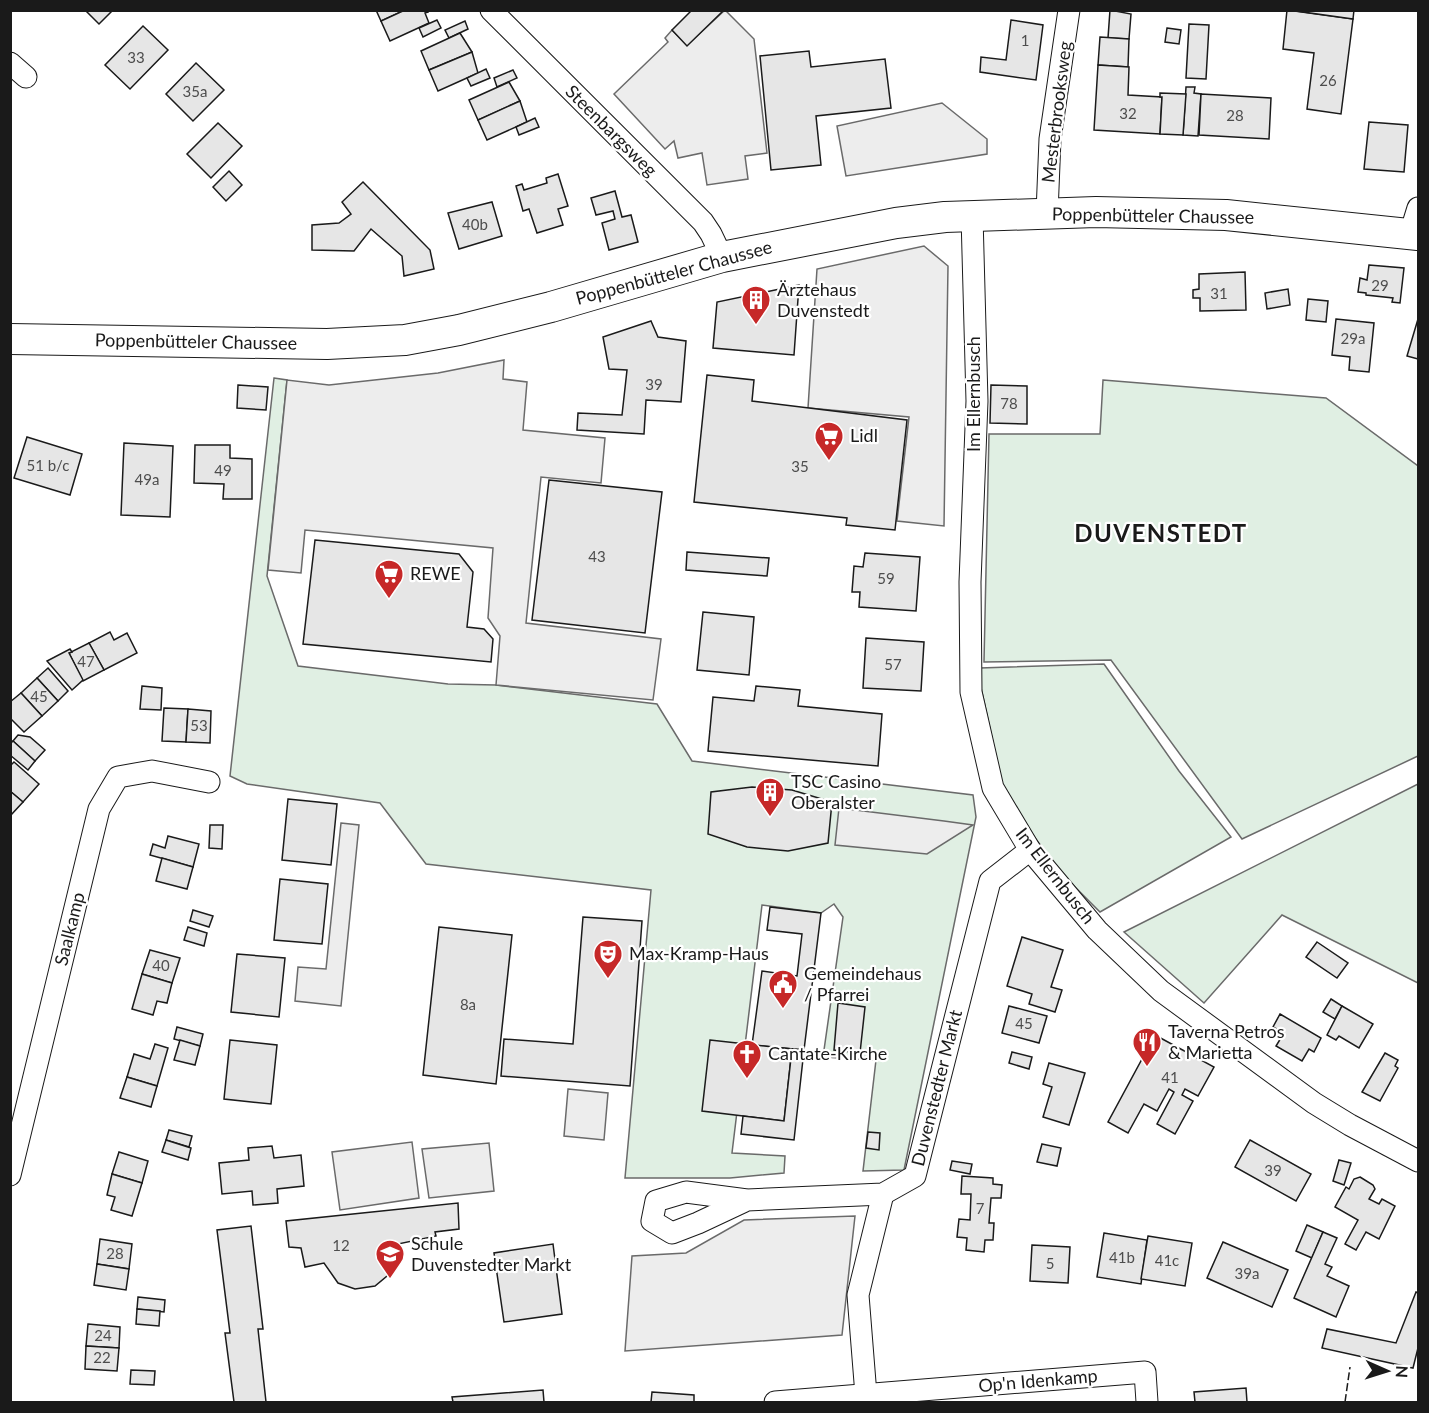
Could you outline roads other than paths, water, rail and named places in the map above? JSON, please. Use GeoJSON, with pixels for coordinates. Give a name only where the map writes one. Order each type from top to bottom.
{"type":"FeatureCollection","features":[{"type":"Feature","properties":{"kind":"main road","name":"Poppenbütteler Chaussee"},"geometry":{"type":"LineString","coordinates":[[10,339],[304,344],[405,340],[459,330],[551,307],[722,256],[896,223],[945,217],[1096,212],[1226,214],[1416,226]]}},
{"type":"Feature","properties":{"kind":"street","name":"Steenbargsweg"},"geometry":{"type":"LineString","coordinates":[[491,10],[703,222],[722,256]]}},
{"type":"Feature","properties":{"kind":"street","name":"Mesterbrooksweg"},"geometry":{"type":"LineString","coordinates":[[1047,213],[1050,139],[1069,10]]}},
{"type":"Feature","properties":{"kind":"street","name":"Im Ellernbusch"},"geometry":{"type":"LineString","coordinates":[[972,216],[977,401],[970,582],[971,692],[993,788],[1030,850],[1097,930],[1161,991],[1314,1103],[1350,1125],[1419,1161]]}},
{"type":"Feature","properties":{"kind":"street","name":"Saalkamp"},"geometry":{"type":"LineString","coordinates":[[10,1175],[99,809],[118,777],[152,771],[209,782]]}},
{"type":"Feature","properties":{"kind":"street","name":"Duvenstedter Markt"},"geometry":{"type":"LineString","coordinates":[[747,1200],[883,1194],[915,1176],[990,881],[1030,850]]}},
{"type":"Feature","properties":{"kind":"street"},"geometry":{"type":"LineString","coordinates":[[866,1395],[858,1295],[883,1194]]}},
{"type":"Feature","properties":{"kind":"street","name":"Op'n Idenkamp"},"geometry":{"type":"LineString","coordinates":[[775,1402],[1145,1372],[1147,1402]]}},
{"type":"Feature","properties":{"kind":"place","name":"Ärztehaus Duvenstedt"},"geometry":{"type":"Point","coordinates":[756,326]}},
{"type":"Feature","properties":{"kind":"place","name":"Lidl"},"geometry":{"type":"Point","coordinates":[829,462]}},
{"type":"Feature","properties":{"kind":"place","name":"REWE"},"geometry":{"type":"Point","coordinates":[389,600]}},
{"type":"Feature","properties":{"kind":"place","name":"TSC Casino Oberalster"},"geometry":{"type":"Point","coordinates":[770,818]}},
{"type":"Feature","properties":{"kind":"place","name":"Max-Kramp-Haus"},"geometry":{"type":"Point","coordinates":[608,980]}},
{"type":"Feature","properties":{"kind":"place","name":"Gemeindehaus / Pfarrei"},"geometry":{"type":"Point","coordinates":[783,1010]}},
{"type":"Feature","properties":{"kind":"place","name":"Taverna Petros & Marietta"},"geometry":{"type":"Point","coordinates":[1147,1068]}},
{"type":"Feature","properties":{"kind":"place","name":"Cantate-Kirche"},"geometry":{"type":"Point","coordinates":[747,1080]}},
{"type":"Feature","properties":{"kind":"place","name":"Schule Duvenstedter Markt"},"geometry":{"type":"Point","coordinates":[390,1280]}},
{"type":"Feature","properties":{"kind":"district","name":"DUVENSTEDT"},"geometry":{"type":"Point","coordinates":[1161,534]}}]}
